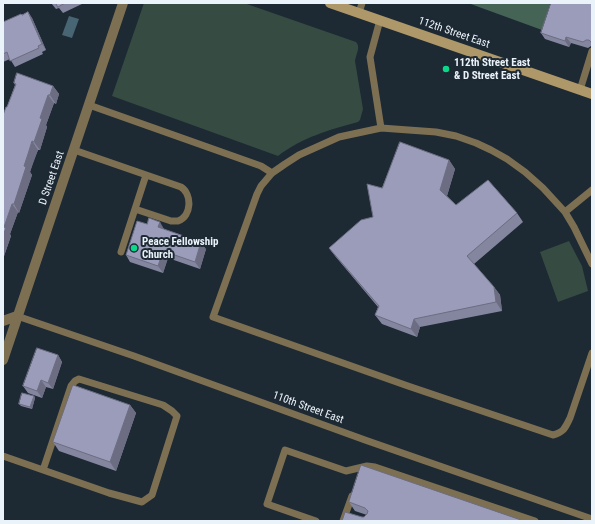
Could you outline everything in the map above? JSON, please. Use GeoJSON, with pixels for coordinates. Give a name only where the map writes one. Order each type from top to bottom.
{"type":"FeatureCollection","features":[{"type":"Feature","properties":{"kind":"main road","name":"112th Street East"},"geometry":{"type":"LineString","coordinates":[[330,3],[360,8],[380,20],[592,94]]}},
{"type":"Feature","properties":{"kind":"street","name":"D Street East"},"geometry":{"type":"LineString","coordinates":[[3,360],[123,3]]}},
{"type":"Feature","properties":{"kind":"street"},"geometry":{"type":"LineString","coordinates":[[3,321],[17,316]]}},
{"type":"Feature","properties":{"kind":"lane"},"geometry":{"type":"LineString","coordinates":[[380,20],[370,57],[381,128]]}},
{"type":"Feature","properties":{"kind":"lane"},"geometry":{"type":"LineString","coordinates":[[580,90],[592,51]]}},
{"type":"Feature","properties":{"kind":"lane"},"geometry":{"type":"LineString","coordinates":[[89,105],[261,166],[272,173]]}},
{"type":"Feature","properties":{"kind":"lane"},"geometry":{"type":"LineString","coordinates":[[592,264],[565,212],[543,188],[507,159],[481,145],[456,136],[436,132],[381,128],[339,137],[299,155],[272,173],[261,186],[257,194],[213,317],[376,375],[553,435],[560,433],[568,423],[592,352]]}},
{"type":"Feature","properties":{"kind":"lane"},"geometry":{"type":"LineString","coordinates":[[74,150],[181,187],[185,189],[189,200],[186,214],[177,221],[171,221],[135,209]]}},
{"type":"Feature","properties":{"kind":"lane"},"geometry":{"type":"LineString","coordinates":[[121,252],[146,174]]}},
{"type":"Feature","properties":{"kind":"lane"},"geometry":{"type":"LineString","coordinates":[[565,212],[592,190]]}},
{"type":"Feature","properties":{"kind":"lane","name":"110th Street East"},"geometry":{"type":"LineString","coordinates":[[17,316],[134,356],[365,440],[592,519]]}},
{"type":"Feature","properties":{"kind":"lane"},"geometry":{"type":"LineString","coordinates":[[3,456],[109,493],[142,502],[152,495],[178,416],[163,405],[79,379],[71,386],[44,470]]}},
{"type":"Feature","properties":{"kind":"lane"},"geometry":{"type":"LineString","coordinates":[[316,521],[267,504],[286,450],[346,471],[361,470],[374,466],[535,521]]}},
{"type":"Feature","properties":{"kind":"lane"},"geometry":{"type":"LineString","coordinates":[[343,521],[349,514],[355,487]]}},
{"type":"Feature","properties":{"kind":"green space"},"geometry":{"type":"Polygon","coordinates":[[[144,3],[244,3],[356,42],[358,48],[355,61],[363,109],[360,120],[358,122],[327,131],[307,139],[287,149],[278,156],[112,96],[144,3]]]}},
{"type":"Feature","properties":{"kind":"green space"},"geometry":{"type":"Polygon","coordinates":[[[468,3],[550,3],[542,30],[468,3]]]}},
{"type":"Feature","properties":{"kind":"green space"},"geometry":{"type":"Polygon","coordinates":[[[569,241],[582,266],[588,291],[558,302],[540,252],[569,241]]]}},
{"type":"Feature","properties":{"kind":"water"},"geometry":{"type":"Polygon","coordinates":[[[69,16],[79,19],[72,38],[62,35],[69,16]]]}},
{"type":"Feature","properties":{"kind":"building"},"geometry":{"type":"Polygon","coordinates":[[[56,3],[65,3],[58,7],[56,3]]]}},
{"type":"Feature","properties":{"kind":"building"},"geometry":{"type":"Polygon","coordinates":[[[551,3],[592,3],[592,44],[589,40],[583,42],[566,37],[565,41],[541,33],[551,3]]]}},
{"type":"Feature","properties":{"kind":"building"},"geometry":{"type":"Polygon","coordinates":[[[28,12],[42,44],[38,46],[39,48],[10,61],[7,52],[3,54],[3,22],[28,12]]]}},
{"type":"Feature","properties":{"kind":"building"},"geometry":{"type":"Polygon","coordinates":[[[17,73],[53,86],[50,95],[48,95],[40,118],[42,119],[34,142],[32,141],[24,166],[26,167],[14,204],[12,204],[4,227],[6,228],[3,235],[3,115],[16,84],[14,83],[17,73]]]}},
{"type":"Feature","properties":{"kind":"building"},"geometry":{"type":"Polygon","coordinates":[[[400,142],[449,160],[440,190],[456,205],[488,180],[517,213],[467,256],[494,287],[496,302],[414,319],[411,329],[375,315],[379,306],[329,248],[361,220],[373,217],[367,184],[382,188],[400,142]]]}},
{"type":"Feature","properties":{"kind":"building"},"geometry":{"type":"Polygon","coordinates":[[[149,218],[160,222],[158,227],[201,242],[195,262],[163,251],[158,266],[126,255],[137,221],[147,224],[149,218]]]}},
{"type":"Feature","properties":{"kind":"building"},"geometry":{"type":"Polygon","coordinates":[[[37,348],[58,355],[48,383],[41,380],[37,391],[23,386],[37,348]]]}},
{"type":"Feature","properties":{"kind":"building"},"geometry":{"type":"Polygon","coordinates":[[[73,385],[130,405],[110,462],[53,442],[73,385]]]}},
{"type":"Feature","properties":{"kind":"building"},"geometry":{"type":"Polygon","coordinates":[[[22,393],[34,396],[30,407],[19,404],[22,393]]]}},
{"type":"Feature","properties":{"kind":"building"},"geometry":{"type":"Polygon","coordinates":[[[361,465],[524,521],[342,521],[345,512],[362,517],[367,514],[368,511],[365,508],[349,502],[361,465]]]}},
{"type":"Feature","properties":{"kind":"place","name":"112th Street East & D Street East"},"geometry":{"type":"Point","coordinates":[446,69]}},
{"type":"Feature","properties":{"kind":"place","name":"Peace Fellowship Church"},"geometry":{"type":"Point","coordinates":[134,248]}}]}
